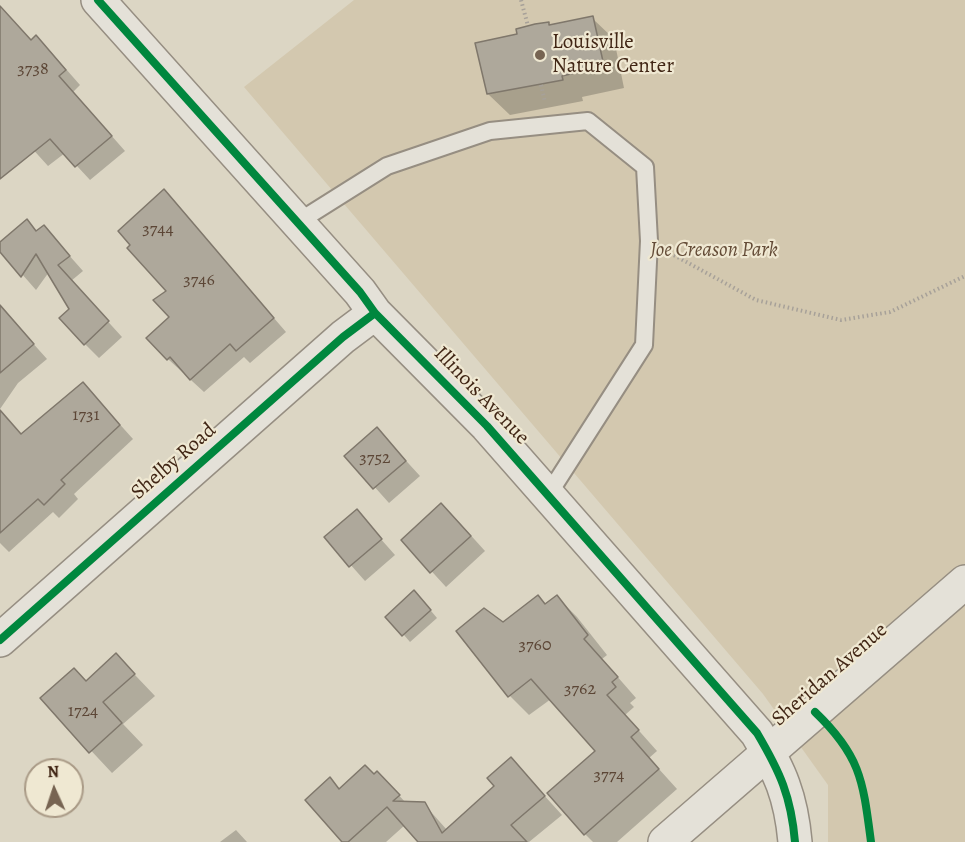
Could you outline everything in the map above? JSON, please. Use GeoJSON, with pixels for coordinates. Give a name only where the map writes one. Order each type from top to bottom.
{"type":"FeatureCollection","features":[{"type":"Feature","properties":{"kind":"street","name":"Illinois Avenue"},"geometry":{"type":"LineString","coordinates":[[98,0],[360,292],[375,313],[487,426],[719,687],[757,733],[783,778],[792,811],[795,842]]}},
{"type":"Feature","properties":{"kind":"street","name":"Shelby Road"},"geometry":{"type":"LineString","coordinates":[[0,640],[343,337],[375,313]]}},
{"type":"Feature","properties":{"kind":"street","name":"Sheridan Avenue"},"geometry":{"type":"LineString","coordinates":[[665,842],[965,582]]}},
{"type":"Feature","properties":{"kind":"lane"},"geometry":{"type":"LineString","coordinates":[[298,222],[387,166],[490,131],[588,121],[645,167],[649,241],[644,345],[548,495]]}},
{"type":"Feature","properties":{"kind":"path"},"geometry":{"type":"LineString","coordinates":[[521,0],[528,26]]}},
{"type":"Feature","properties":{"kind":"path"},"geometry":{"type":"LineString","coordinates":[[649,241],[756,300],[841,320],[890,312],[965,276]]}},
{"type":"Feature","properties":{"kind":"green space","name":"Joe Creason Park"},"geometry":{"type":"Polygon","coordinates":[[[354,0],[965,0],[965,842],[828,842],[828,785],[763,694],[244,87],[354,0]]]}},
{"type":"Feature","properties":{"kind":"building"},"geometry":{"type":"Polygon","coordinates":[[[0,6],[31,40],[36,35],[66,70],[59,76],[112,136],[75,167],[50,139],[0,179],[0,6]]]}},
{"type":"Feature","properties":{"kind":"building","name":"Louisville Nature Center"},"geometry":{"type":"Polygon","coordinates":[[[593,16],[604,66],[562,76],[563,80],[487,94],[475,43],[517,34],[516,29],[535,24],[549,22],[549,25],[593,16]]]}},
{"type":"Feature","properties":{"kind":"building"},"geometry":{"type":"Polygon","coordinates":[[[164,189],[274,318],[236,351],[230,344],[190,380],[170,357],[167,360],[146,338],[169,317],[153,300],[166,291],[127,248],[130,245],[118,231],[164,189]]]}},
{"type":"Feature","properties":{"kind":"building"},"geometry":{"type":"Polygon","coordinates":[[[27,219],[36,231],[44,225],[70,256],[58,265],[109,321],[84,345],[59,318],[69,309],[36,254],[21,277],[0,252],[0,242],[27,219]]]}},
{"type":"Feature","properties":{"kind":"building"},"geometry":{"type":"Polygon","coordinates":[[[0,305],[34,344],[0,373],[0,305]]]}},
{"type":"Feature","properties":{"kind":"building"},"geometry":{"type":"Polygon","coordinates":[[[83,382],[120,425],[61,480],[65,484],[44,505],[38,499],[0,533],[0,410],[21,434],[83,382]]]}},
{"type":"Feature","properties":{"kind":"building"},"geometry":{"type":"Polygon","coordinates":[[[377,427],[406,461],[373,489],[344,456],[377,427]]]}},
{"type":"Feature","properties":{"kind":"building"},"geometry":{"type":"Polygon","coordinates":[[[441,503],[471,536],[430,573],[401,540],[441,503]]]}},
{"type":"Feature","properties":{"kind":"building"},"geometry":{"type":"Polygon","coordinates":[[[357,509],[382,539],[349,567],[324,537],[357,509]]]}},
{"type":"Feature","properties":{"kind":"building"},"geometry":{"type":"Polygon","coordinates":[[[414,590],[431,610],[402,636],[385,617],[414,590]]]}},
{"type":"Feature","properties":{"kind":"building"},"geometry":{"type":"Polygon","coordinates":[[[538,595],[545,604],[557,595],[588,635],[584,639],[618,677],[612,682],[616,687],[607,695],[639,730],[631,737],[659,769],[584,835],[547,793],[595,751],[531,679],[508,697],[456,631],[484,608],[503,622],[538,595]]]}},
{"type":"Feature","properties":{"kind":"building"},"geometry":{"type":"Polygon","coordinates":[[[116,653],[135,674],[103,702],[122,723],[89,753],[40,698],[74,668],[86,681],[116,653]]]}},
{"type":"Feature","properties":{"kind":"building"},"geometry":{"type":"Polygon","coordinates":[[[511,757],[545,796],[511,825],[527,842],[418,842],[387,807],[348,842],[342,842],[305,800],[330,777],[339,789],[365,765],[374,774],[377,771],[400,795],[393,801],[425,802],[442,833],[494,786],[487,778],[511,757]]]}},
{"type":"Feature","properties":{"kind":"cycle path"},"geometry":{"type":"LineString","coordinates":[[98,0],[360,292],[375,313],[487,426],[757,733],[783,785],[791,811],[795,842]]}},
{"type":"Feature","properties":{"kind":"cycle path"},"geometry":{"type":"LineString","coordinates":[[0,640],[343,337],[375,313]]}},
{"type":"Feature","properties":{"kind":"cycle path"},"geometry":{"type":"LineString","coordinates":[[815,712],[842,742],[851,756],[862,786],[871,842]]}},
{"type":"Feature","properties":{"kind":"place","name":"Louisville Nature Center"},"geometry":{"type":"Point","coordinates":[540,55]}}]}
